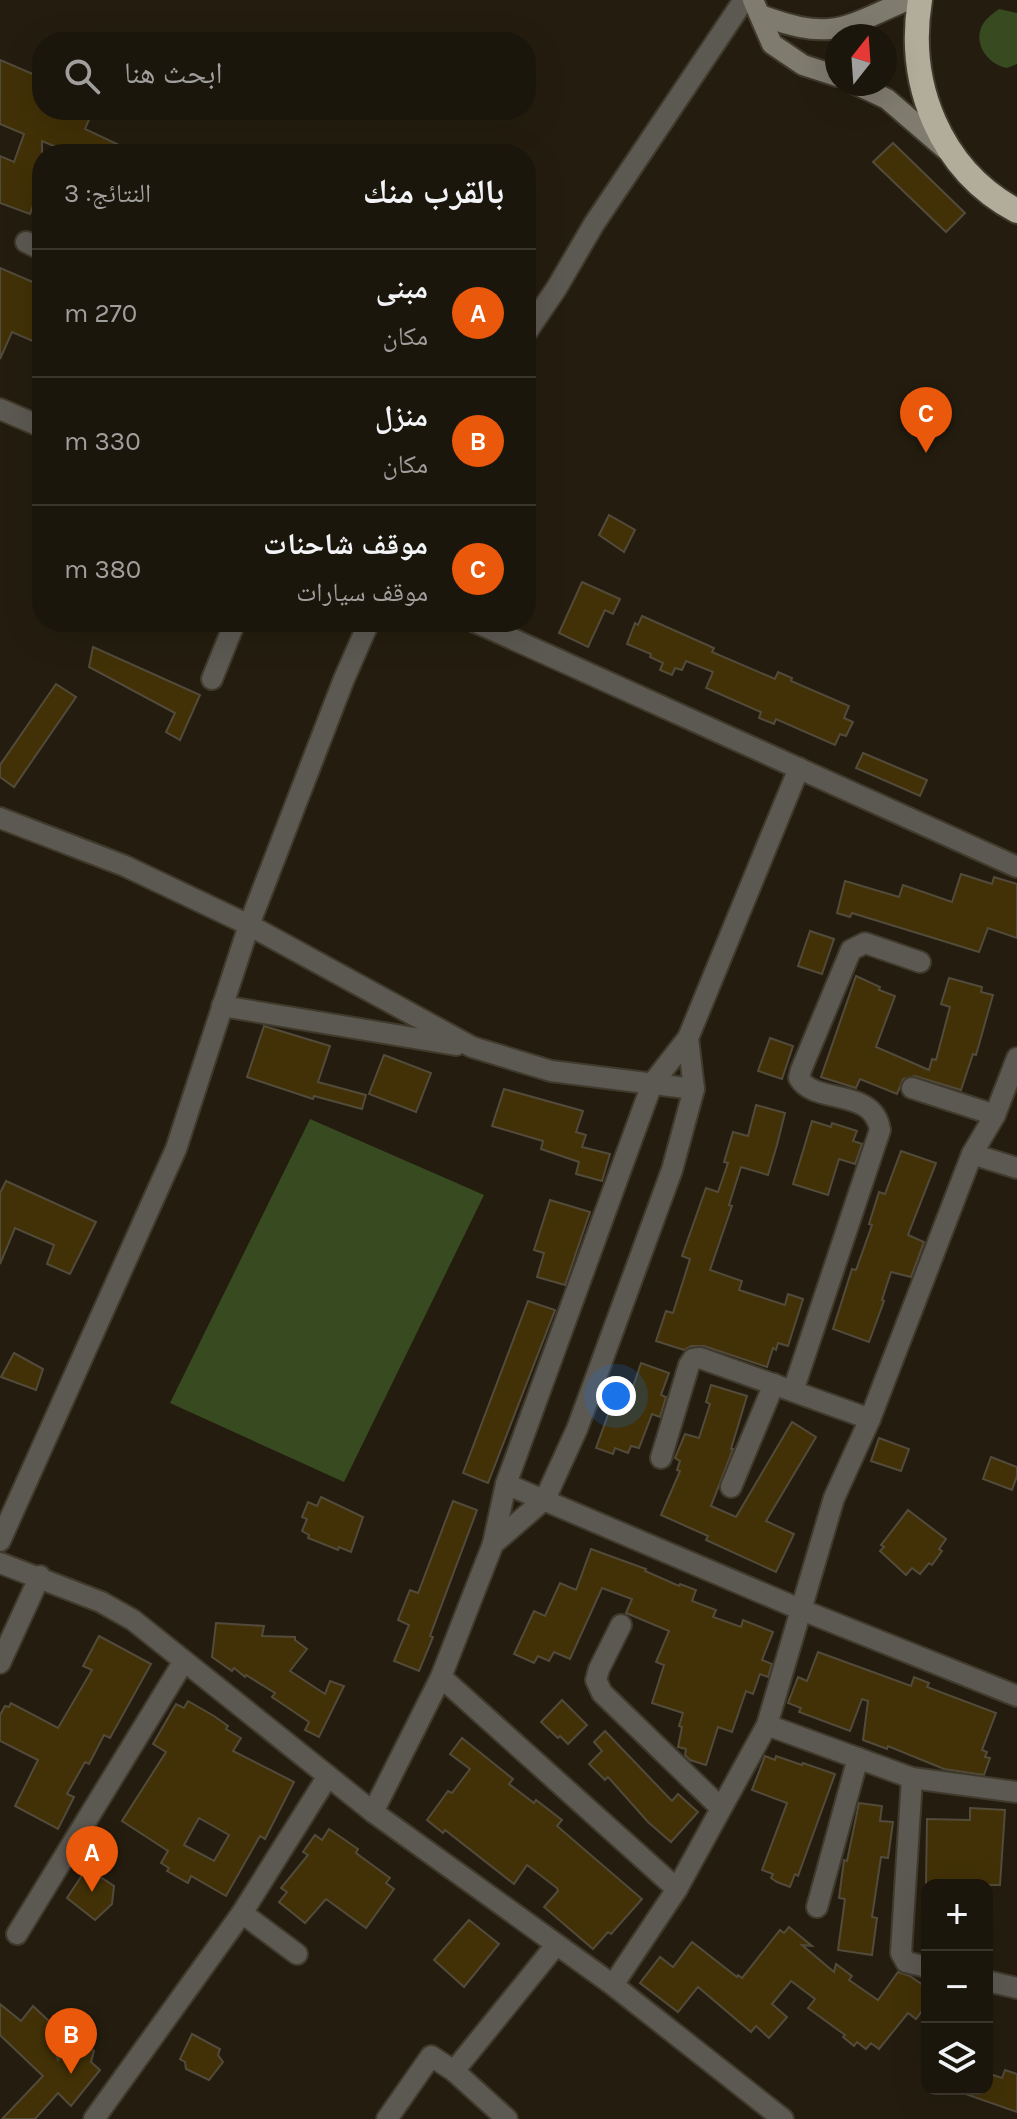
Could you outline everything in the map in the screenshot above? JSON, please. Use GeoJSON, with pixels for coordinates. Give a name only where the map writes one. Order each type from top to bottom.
{"type":"FeatureCollection","features":[{"type":"Feature","properties":{"kind":"highway"},"geometry":{"type":"LineString","coordinates":[[920,0],[916,27],[917,62],[931,116],[959,164],[994,198],[1017,211]]}},
{"type":"Feature","properties":{"kind":"main road"},"geometry":{"type":"LineString","coordinates":[[756,7],[800,29],[847,28],[907,0]]}},
{"type":"Feature","properties":{"kind":"main road"},"geometry":{"type":"LineString","coordinates":[[756,7],[772,44],[803,65],[825,72]]}},
{"type":"Feature","properties":{"kind":"main road"},"geometry":{"type":"LineString","coordinates":[[881,96],[933,138],[959,164]]}},
{"type":"Feature","properties":{"kind":"street"},"geometry":{"type":"LineString","coordinates":[[536,318],[594,224],[744,0]]}},
{"type":"Feature","properties":{"kind":"street"},"geometry":{"type":"LineString","coordinates":[[0,409],[32,423]]}},
{"type":"Feature","properties":{"kind":"street"},"geometry":{"type":"LineString","coordinates":[[212,679],[231,632]]}},
{"type":"Feature","properties":{"kind":"street"},"geometry":{"type":"LineString","coordinates":[[0,1541],[176,1149],[249,925],[365,632]]}},
{"type":"Feature","properties":{"kind":"street"},"geometry":{"type":"LineString","coordinates":[[497,632],[1017,867]]}},
{"type":"Feature","properties":{"kind":"street"},"geometry":{"type":"LineString","coordinates":[[373,1812],[441,1677],[493,1544],[506,1484],[652,1084],[688,1038],[799,768]]}},
{"type":"Feature","properties":{"kind":"street"},"geometry":{"type":"LineString","coordinates":[[0,818],[125,866],[249,925],[472,1047]]}},
{"type":"Feature","properties":{"kind":"street"},"geometry":{"type":"LineString","coordinates":[[731,1487],[784,1388],[880,1130],[871,1110],[845,1098],[807,1087],[799,1078],[801,1070],[851,950],[865,943],[920,962]]}},
{"type":"Feature","properties":{"kind":"street"},"geometry":{"type":"LineString","coordinates":[[222,1006],[472,1047],[551,1071],[694,1089]]}},
{"type":"Feature","properties":{"kind":"street"},"geometry":{"type":"LineString","coordinates":[[493,1544],[545,1499],[577,1429],[672,1170],[694,1089],[688,1038]]}},
{"type":"Feature","properties":{"kind":"street"},"geometry":{"type":"LineString","coordinates":[[613,1985],[677,1889],[767,1725],[834,1498],[870,1419],[972,1154],[995,1115],[1017,1058]]}},
{"type":"Feature","properties":{"kind":"street"},"geometry":{"type":"LineString","coordinates":[[912,1088],[995,1115]]}},
{"type":"Feature","properties":{"kind":"street"},"geometry":{"type":"LineString","coordinates":[[972,1154],[1017,1168]]}},
{"type":"Feature","properties":{"kind":"street"},"geometry":{"type":"LineString","coordinates":[[661,1458],[683,1382],[693,1359],[709,1360],[870,1419]]}},
{"type":"Feature","properties":{"kind":"street"},"geometry":{"type":"LineString","coordinates":[[506,1484],[802,1610],[1017,1696]]}},
{"type":"Feature","properties":{"kind":"street"},"geometry":{"type":"LineString","coordinates":[[0,1563],[40,1576],[121,1613],[373,1812],[613,1985],[783,2119]]}},
{"type":"Feature","properties":{"kind":"street"},"geometry":{"type":"LineString","coordinates":[[0,1663],[40,1576]]}},
{"type":"Feature","properties":{"kind":"street"},"geometry":{"type":"LineString","coordinates":[[621,1625],[599,1669],[596,1680],[602,1693],[721,1808]]}},
{"type":"Feature","properties":{"kind":"street"},"geometry":{"type":"LineString","coordinates":[[17,1934],[184,1661]]}},
{"type":"Feature","properties":{"kind":"street"},"geometry":{"type":"LineString","coordinates":[[441,1677],[523,1754],[677,1889]]}},
{"type":"Feature","properties":{"kind":"street"},"geometry":{"type":"LineString","coordinates":[[767,1725],[912,1778],[1017,1792]]}},
{"type":"Feature","properties":{"kind":"street"},"geometry":{"type":"LineString","coordinates":[[817,1907],[858,1758]]}},
{"type":"Feature","properties":{"kind":"street"},"geometry":{"type":"LineString","coordinates":[[94,2119],[242,1913],[328,1776]]}},
{"type":"Feature","properties":{"kind":"street"},"geometry":{"type":"LineString","coordinates":[[912,1778],[901,1953],[906,1962],[921,1966]]}},
{"type":"Feature","properties":{"kind":"street"},"geometry":{"type":"LineString","coordinates":[[242,1913],[297,1954]]}},
{"type":"Feature","properties":{"kind":"street"},"geometry":{"type":"LineString","coordinates":[[454,2071],[556,1945]]}},
{"type":"Feature","properties":{"kind":"street"},"geometry":{"type":"LineString","coordinates":[[993,1982],[1017,1988]]}},
{"type":"Feature","properties":{"kind":"street"},"geometry":{"type":"LineString","coordinates":[[387,2119],[428,2058],[436,2058],[454,2071],[507,2119]]}},
{"type":"Feature","properties":{"kind":"green space"},"geometry":{"type":"Polygon","coordinates":[[[999,9],[1017,13],[1017,64],[1007,68],[989,59],[979,35],[988,17],[999,9]]]}},
{"type":"Feature","properties":{"kind":"green space"},"geometry":{"type":"Polygon","coordinates":[[[310,1119],[484,1195],[344,1482],[170,1403],[310,1119]]]}},
{"type":"Feature","properties":{"kind":"building"},"geometry":{"type":"Polygon","coordinates":[[[0,60],[32,74],[32,120],[89,120],[85,129],[117,144],[49,144],[42,141],[42,144],[32,144],[30,214],[0,203],[0,156],[14,162],[24,134],[0,124],[0,60]]]}},
{"type":"Feature","properties":{"kind":"building"},"geometry":{"type":"Polygon","coordinates":[[[893,143],[965,213],[946,232],[873,162],[893,143]]]}},
{"type":"Feature","properties":{"kind":"building"},"geometry":{"type":"Polygon","coordinates":[[[0,268],[32,282],[32,341],[12,332],[0,359],[0,268]]]}},
{"type":"Feature","properties":{"kind":"building"},"geometry":{"type":"Polygon","coordinates":[[[609,515],[635,530],[624,552],[599,535],[609,515]]]}},
{"type":"Feature","properties":{"kind":"building"},"geometry":{"type":"Polygon","coordinates":[[[582,582],[620,599],[613,614],[605,610],[588,647],[559,633],[582,582]]]}},
{"type":"Feature","properties":{"kind":"building"},"geometry":{"type":"Polygon","coordinates":[[[642,616],[714,648],[712,652],[775,679],[778,672],[792,678],[791,681],[849,706],[844,718],[853,722],[846,736],[840,734],[835,745],[776,719],[774,724],[759,718],[761,712],[706,688],[713,672],[686,661],[682,670],[675,668],[672,675],[660,670],[663,663],[627,644],[635,623],[638,625],[642,616]]]}},
{"type":"Feature","properties":{"kind":"building"},"geometry":{"type":"Polygon","coordinates":[[[93,647],[200,695],[180,740],[166,732],[175,713],[89,667],[93,647]]]}},
{"type":"Feature","properties":{"kind":"building"},"geometry":{"type":"Polygon","coordinates":[[[56,684],[76,697],[14,787],[0,777],[0,765],[56,684]]]}},
{"type":"Feature","properties":{"kind":"building"},"geometry":{"type":"Polygon","coordinates":[[[863,753],[927,780],[920,796],[856,768],[863,753]]]}},
{"type":"Feature","properties":{"kind":"building"},"geometry":{"type":"Polygon","coordinates":[[[961,874],[992,884],[994,877],[1017,884],[1017,938],[988,928],[979,952],[852,913],[850,917],[837,913],[845,881],[899,897],[903,885],[952,902],[961,874]]]}},
{"type":"Feature","properties":{"kind":"building"},"geometry":{"type":"Polygon","coordinates":[[[810,931],[834,939],[822,974],[798,966],[810,931]]]}},
{"type":"Feature","properties":{"kind":"building"},"geometry":{"type":"Polygon","coordinates":[[[856,976],[895,996],[876,1047],[929,1070],[932,1059],[936,1060],[950,1007],[941,1004],[949,978],[982,987],[981,992],[993,995],[976,1055],[973,1054],[961,1090],[915,1076],[903,1079],[897,1094],[860,1079],[856,1088],[821,1077],[856,976]]]}},
{"type":"Feature","properties":{"kind":"building"},"geometry":{"type":"Polygon","coordinates":[[[264,1026],[330,1046],[318,1082],[366,1095],[362,1109],[314,1096],[313,1099],[247,1077],[264,1026]]]}},
{"type":"Feature","properties":{"kind":"building"},"geometry":{"type":"Polygon","coordinates":[[[770,1038],[793,1046],[782,1079],[758,1071],[770,1038]]]}},
{"type":"Feature","properties":{"kind":"building"},"geometry":{"type":"Polygon","coordinates":[[[384,1055],[431,1073],[416,1112],[369,1094],[384,1055]]]}},
{"type":"Feature","properties":{"kind":"building"},"geometry":{"type":"Polygon","coordinates":[[[504,1089],[583,1111],[576,1132],[586,1135],[582,1147],[610,1154],[602,1181],[576,1174],[579,1162],[541,1149],[543,1141],[492,1126],[504,1089]]]}},
{"type":"Feature","properties":{"kind":"building"},"geometry":{"type":"Polygon","coordinates":[[[756,1105],[785,1113],[777,1145],[768,1175],[741,1167],[729,1205],[732,1206],[710,1270],[742,1281],[739,1290],[785,1305],[788,1294],[803,1299],[788,1346],[778,1343],[776,1350],[773,1348],[767,1367],[704,1346],[691,1346],[684,1350],[656,1341],[666,1311],[673,1313],[690,1259],[682,1256],[706,1188],[718,1192],[728,1163],[724,1162],[733,1132],[748,1136],[756,1105]]]}},
{"type":"Feature","properties":{"kind":"building"},"geometry":{"type":"Polygon","coordinates":[[[812,1121],[857,1131],[853,1141],[862,1144],[855,1164],[839,1159],[828,1195],[793,1184],[812,1121]]]}},
{"type":"Feature","properties":{"kind":"building"},"geometry":{"type":"Polygon","coordinates":[[[901,1151],[936,1163],[908,1235],[924,1242],[911,1277],[891,1272],[869,1342],[833,1329],[852,1269],[856,1270],[872,1225],[869,1224],[879,1192],[885,1194],[901,1151]]]}},
{"type":"Feature","properties":{"kind":"building"},"geometry":{"type":"Polygon","coordinates":[[[6,1181],[96,1222],[70,1274],[47,1264],[54,1245],[15,1228],[0,1264],[0,1193],[6,1181]]]}},
{"type":"Feature","properties":{"kind":"building"},"geometry":{"type":"Polygon","coordinates":[[[550,1200],[590,1212],[565,1285],[537,1277],[544,1253],[534,1250],[550,1200]]]}},
{"type":"Feature","properties":{"kind":"building"},"geometry":{"type":"Polygon","coordinates":[[[528,1301],[555,1310],[488,1483],[463,1473],[528,1301]]]}},
{"type":"Feature","properties":{"kind":"building"},"geometry":{"type":"Polygon","coordinates":[[[14,1353],[43,1369],[36,1390],[1,1377],[14,1353]]]}},
{"type":"Feature","properties":{"kind":"building"},"geometry":{"type":"Polygon","coordinates":[[[641,1363],[669,1373],[661,1395],[666,1397],[660,1417],[652,1414],[639,1448],[631,1446],[628,1453],[615,1448],[613,1454],[596,1448],[612,1404],[626,1408],[641,1363]]]}},
{"type":"Feature","properties":{"kind":"building"},"geometry":{"type":"Polygon","coordinates":[[[711,1385],[747,1396],[733,1449],[711,1506],[736,1517],[792,1422],[816,1437],[766,1521],[794,1534],[776,1572],[706,1540],[708,1536],[661,1515],[680,1471],[677,1470],[680,1461],[675,1458],[685,1434],[699,1438],[710,1404],[706,1402],[711,1385]]]}},
{"type":"Feature","properties":{"kind":"building"},"geometry":{"type":"Polygon","coordinates":[[[879,1438],[909,1449],[901,1471],[871,1461],[879,1438]]]}},
{"type":"Feature","properties":{"kind":"building"},"geometry":{"type":"Polygon","coordinates":[[[991,1457],[1017,1467],[1012,1490],[983,1479],[991,1457]]]}},
{"type":"Feature","properties":{"kind":"building"},"geometry":{"type":"Polygon","coordinates":[[[321,1497],[363,1517],[351,1552],[308,1538],[309,1535],[302,1531],[307,1519],[302,1517],[308,1502],[317,1506],[321,1497]]]}},
{"type":"Feature","properties":{"kind":"building"},"geometry":{"type":"Polygon","coordinates":[[[453,1501],[477,1510],[419,1671],[394,1661],[409,1625],[398,1620],[410,1590],[418,1593],[453,1501]]]}},
{"type":"Feature","properties":{"kind":"building"},"geometry":{"type":"Polygon","coordinates":[[[908,1510],[946,1539],[932,1565],[929,1563],[920,1574],[912,1568],[906,1575],[880,1551],[884,1547],[881,1545],[908,1510]]]}},
{"type":"Feature","properties":{"kind":"building"},"geometry":{"type":"Polygon","coordinates":[[[591,1549],[646,1569],[679,1586],[696,1590],[692,1601],[716,1610],[713,1617],[741,1627],[743,1620],[773,1632],[762,1660],[772,1664],[768,1677],[760,1674],[753,1694],[746,1691],[732,1732],[718,1727],[706,1765],[690,1760],[685,1755],[686,1749],[678,1747],[683,1713],[652,1703],[664,1665],[656,1662],[669,1631],[626,1613],[632,1599],[602,1588],[570,1659],[554,1652],[549,1661],[538,1656],[534,1663],[514,1654],[534,1611],[545,1616],[560,1583],[576,1590],[591,1549]]]}},
{"type":"Feature","properties":{"kind":"building"},"geometry":{"type":"Polygon","coordinates":[[[216,1623],[264,1626],[262,1636],[295,1637],[307,1649],[290,1671],[325,1694],[330,1681],[344,1686],[319,1737],[305,1730],[309,1722],[272,1697],[275,1693],[212,1657],[216,1623]]]}},
{"type":"Feature","properties":{"kind":"building"},"geometry":{"type":"Polygon","coordinates":[[[99,1636],[151,1664],[110,1738],[104,1735],[89,1764],[85,1762],[67,1794],[74,1797],[58,1829],[15,1806],[38,1760],[0,1741],[0,1715],[11,1703],[58,1728],[92,1670],[83,1666],[99,1636]]]}},
{"type":"Feature","properties":{"kind":"building"},"geometry":{"type":"Polygon","coordinates":[[[818,1652],[911,1686],[914,1677],[929,1683],[927,1687],[996,1713],[982,1750],[987,1752],[985,1757],[990,1758],[984,1775],[944,1769],[888,1746],[887,1749],[863,1740],[868,1701],[862,1699],[850,1731],[799,1712],[801,1708],[788,1703],[798,1677],[807,1681],[818,1652]]]}},
{"type":"Feature","properties":{"kind":"building"},"geometry":{"type":"Polygon","coordinates":[[[562,1700],[587,1725],[568,1744],[541,1722],[562,1700]]]}},
{"type":"Feature","properties":{"kind":"building"},"geometry":{"type":"Polygon","coordinates":[[[188,1701],[214,1716],[228,1726],[226,1729],[241,1738],[233,1751],[294,1782],[265,1839],[260,1836],[226,1896],[191,1876],[188,1883],[167,1871],[169,1868],[161,1863],[168,1851],[122,1821],[166,1752],[153,1744],[176,1704],[184,1708],[188,1701]],[[199,1818],[184,1845],[214,1861],[229,1835],[199,1818]]]}},
{"type":"Feature","properties":{"kind":"building"},"geometry":{"type":"Polygon","coordinates":[[[605,1731],[672,1801],[678,1794],[698,1812],[671,1842],[648,1822],[608,1777],[605,1780],[589,1764],[602,1751],[594,1742],[605,1731]]]}},
{"type":"Feature","properties":{"kind":"building"},"geometry":{"type":"Polygon","coordinates":[[[462,1738],[513,1779],[509,1784],[562,1820],[557,1826],[642,1899],[593,1949],[544,1907],[558,1891],[557,1888],[527,1865],[514,1884],[445,1830],[443,1833],[427,1820],[448,1791],[452,1793],[470,1769],[450,1754],[462,1738]]]}},
{"type":"Feature","properties":{"kind":"building"},"geometry":{"type":"Polygon","coordinates":[[[765,1756],[775,1760],[776,1756],[835,1774],[798,1876],[795,1874],[790,1887],[777,1882],[771,1878],[773,1874],[762,1870],[787,1803],[752,1790],[765,1756]]]}},
{"type":"Feature","properties":{"kind":"building"},"geometry":{"type":"Polygon","coordinates":[[[859,1803],[882,1806],[880,1821],[893,1822],[888,1858],[881,1857],[872,1917],[877,1918],[872,1955],[838,1950],[845,1899],[839,1898],[844,1860],[847,1861],[859,1803]]]}},
{"type":"Feature","properties":{"kind":"building"},"geometry":{"type":"Polygon","coordinates":[[[970,1808],[1005,1810],[1000,1885],[993,1885],[993,1879],[926,1879],[927,1819],[970,1820],[970,1808]]]}},
{"type":"Feature","properties":{"kind":"building"},"geometry":{"type":"Polygon","coordinates":[[[329,1829],[358,1849],[356,1853],[390,1878],[386,1883],[394,1889],[366,1928],[326,1899],[305,1923],[279,1902],[287,1892],[281,1888],[308,1855],[303,1852],[315,1835],[322,1840],[329,1829]]]}},
{"type":"Feature","properties":{"kind":"building"},"geometry":{"type":"Polygon","coordinates":[[[87,1868],[114,1886],[112,1904],[95,1920],[67,1898],[87,1868]]]}},
{"type":"Feature","properties":{"kind":"building"},"geometry":{"type":"Polygon","coordinates":[[[469,1920],[499,1944],[464,1987],[434,1960],[469,1920]]]}},
{"type":"Feature","properties":{"kind":"building"},"geometry":{"type":"Polygon","coordinates":[[[789,1927],[812,1946],[802,1945],[834,1972],[836,1964],[852,1976],[849,1980],[878,2000],[898,1972],[910,1976],[921,1984],[921,2012],[916,2019],[908,2013],[879,2049],[871,2043],[866,2049],[857,2042],[854,2046],[843,2037],[845,2035],[808,2008],[815,1999],[791,1981],[772,2004],[787,2017],[769,2038],[756,2026],[751,2032],[698,1987],[678,2012],[640,1983],[660,1957],[673,1967],[692,1942],[742,1978],[780,1930],[784,1933],[789,1927]]]}},
{"type":"Feature","properties":{"kind":"building"},"geometry":{"type":"Polygon","coordinates":[[[0,2004],[21,2021],[33,2006],[49,2021],[58,2060],[76,2038],[94,2051],[91,2062],[100,2070],[71,2106],[58,2093],[35,2119],[2,2119],[43,2076],[0,2035],[0,2004]]]}},
{"type":"Feature","properties":{"kind":"building"},"geometry":{"type":"Polygon","coordinates":[[[192,2034],[220,2049],[218,2055],[223,2062],[209,2080],[186,2069],[185,2062],[180,2059],[192,2034]]]}},
{"type":"Feature","properties":{"kind":"building"},"geometry":{"type":"Polygon","coordinates":[[[1005,2070],[1017,2074],[1017,2112],[968,2095],[993,2095],[993,2075],[1002,2078],[1005,2070]]]}},
{"type":"Feature","properties":{"kind":"place","name":"موقف شاحنات"},"geometry":{"type":"Point","coordinates":[926,453]}},
{"type":"Feature","properties":{"kind":"place","name":"مبنى"},"geometry":{"type":"Point","coordinates":[92,1892]}},
{"type":"Feature","properties":{"kind":"place","name":"منزل"},"geometry":{"type":"Point","coordinates":[71,2074]}}]}
